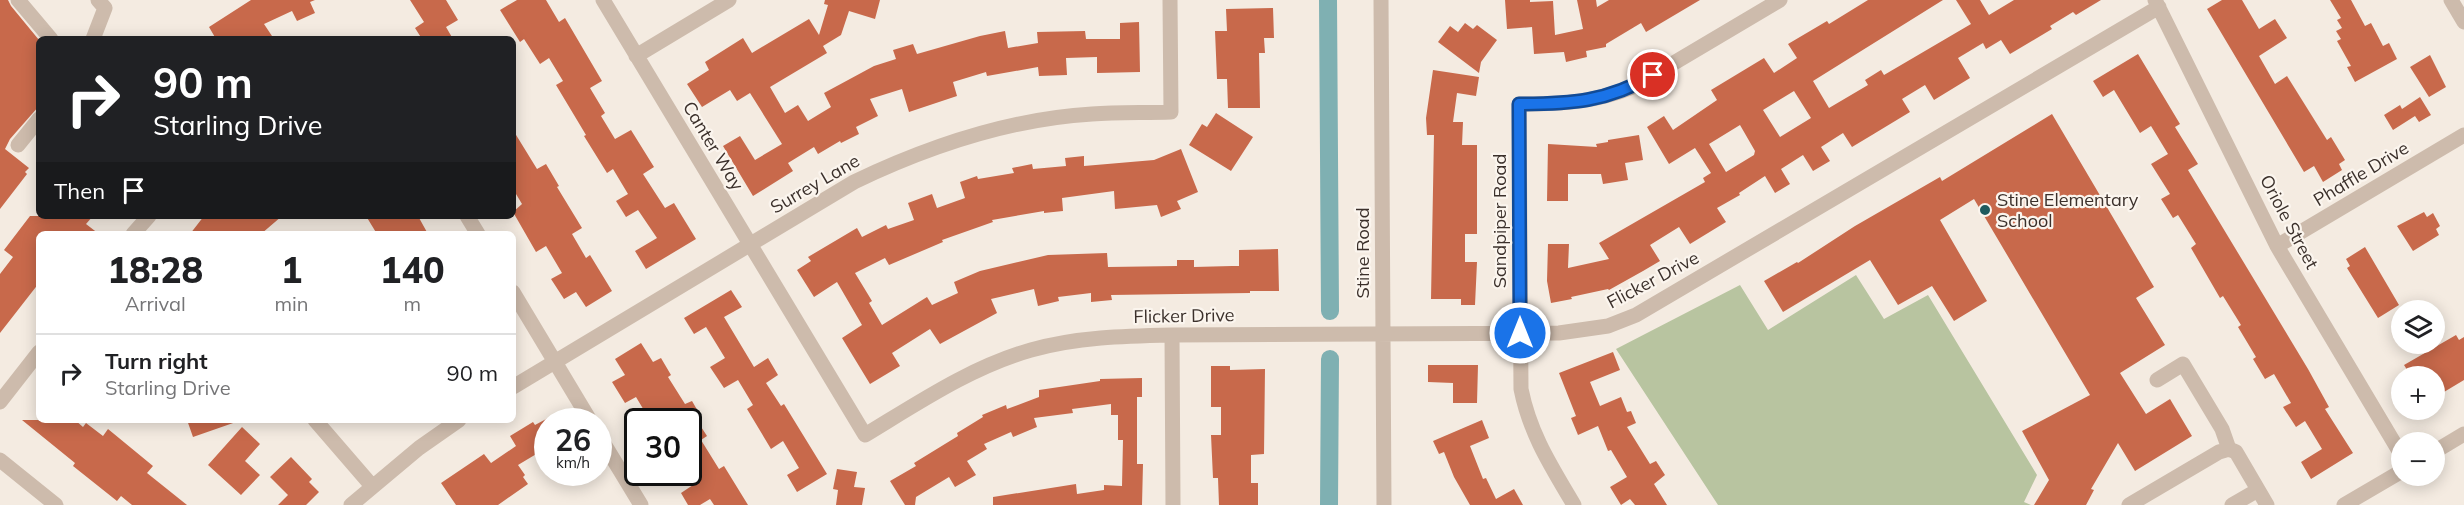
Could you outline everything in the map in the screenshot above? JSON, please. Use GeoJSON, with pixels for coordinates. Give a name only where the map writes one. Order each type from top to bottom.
{"type":"FeatureCollection","features":[{"type":"Feature","properties":{"kind":"street"},"geometry":{"type":"LineString","coordinates":[[18,0],[48,36]]}},
{"type":"Feature","properties":{"kind":"street","name":"Canter Way"},"geometry":{"type":"LineString","coordinates":[[603,0],[865,435]]}},
{"type":"Feature","properties":{"kind":"street"},"geometry":{"type":"LineString","coordinates":[[636,56],[729,0]]}},
{"type":"Feature","properties":{"kind":"street","name":"Surrey Lane"},"geometry":{"type":"LineString","coordinates":[[516,385],[854,182],[892,164],[940,145],[990,130],[1040,120],[1092,114],[1171,112],[1170,0]]}},
{"type":"Feature","properties":{"kind":"street","name":"Stine Road"},"geometry":{"type":"LineString","coordinates":[[1381,0],[1384,505]]}},
{"type":"Feature","properties":{"kind":"street","name":"Sandpiper Road"},"geometry":{"type":"LineString","coordinates":[[1574,505],[1537,441],[1527,416],[1521,389],[1519,104],[1585,102],[1635,86],[1780,0]]}},
{"type":"Feature","properties":{"kind":"street"},"geometry":{"type":"LineString","coordinates":[[2451,0],[2464,22]]}},
{"type":"Feature","properties":{"kind":"street","name":"Flicker Drive"},"geometry":{"type":"LineString","coordinates":[[865,435],[958,379],[1031,350],[1070,341],[1108,336],[1578,332],[1608,326],[1636,315],[2157,3]]}},
{"type":"Feature","properties":{"kind":"street","name":"Oriole Street"},"geometry":{"type":"LineString","coordinates":[[2157,3],[2277,246],[2391,438]]}},
{"type":"Feature","properties":{"kind":"street"},"geometry":{"type":"LineString","coordinates":[[94,36],[102,4]]}},
{"type":"Feature","properties":{"kind":"street"},"geometry":{"type":"LineString","coordinates":[[18,146],[36,122]]}},
{"type":"Feature","properties":{"kind":"street","name":"Phaffle Drive"},"geometry":{"type":"LineString","coordinates":[[2277,246],[2464,135]]}},
{"type":"Feature","properties":{"kind":"street"},"geometry":{"type":"LineString","coordinates":[[136,231],[146,219]]}},
{"type":"Feature","properties":{"kind":"street"},"geometry":{"type":"LineString","coordinates":[[516,297],[583,408]]}},
{"type":"Feature","properties":{"kind":"street"},"geometry":{"type":"LineString","coordinates":[[1172,335],[1173,505]]}},
{"type":"Feature","properties":{"kind":"street"},"geometry":{"type":"LineString","coordinates":[[0,402],[36,356]]}},
{"type":"Feature","properties":{"kind":"street"},"geometry":{"type":"LineString","coordinates":[[2157,380],[2183,364],[2222,429],[2229,449]]}},
{"type":"Feature","properties":{"kind":"street"},"geometry":{"type":"LineString","coordinates":[[318,423],[372,486]]}},
{"type":"Feature","properties":{"kind":"street"},"geometry":{"type":"LineString","coordinates":[[351,505],[419,448],[455,423]]}},
{"type":"Feature","properties":{"kind":"street"},"geometry":{"type":"LineString","coordinates":[[2445,445],[2464,434]]}},
{"type":"Feature","properties":{"kind":"street"},"geometry":{"type":"LineString","coordinates":[[2129,505],[2219,452],[2229,449],[2236,452],[2267,505]]}},
{"type":"Feature","properties":{"kind":"street"},"geometry":{"type":"LineString","coordinates":[[612,457],[641,505]]}},
{"type":"Feature","properties":{"kind":"street"},"geometry":{"type":"LineString","coordinates":[[0,460],[56,505]]}},
{"type":"Feature","properties":{"kind":"street"},"geometry":{"type":"LineString","coordinates":[[2344,505],[2391,477]]}},
{"type":"Feature","properties":{"kind":"street"},"geometry":{"type":"LineString","coordinates":[[2232,505],[2258,490]]}},
{"type":"Feature","properties":{"kind":"green space"},"geometry":{"type":"Polygon","coordinates":[[[1856,275],[1884,319],[1928,295],[2037,475],[2024,502],[2031,505],[1718,505],[1616,349],[1740,285],[1768,330],[1856,275]]]}},
{"type":"Feature","properties":{"kind":"building"},"geometry":{"type":"Polygon","coordinates":[[[0,0],[8,0],[36,36],[36,109],[10,139],[5,149],[29,168],[25,172],[27,174],[0,209],[0,0]]]}},
{"type":"Feature","properties":{"kind":"building"},"geometry":{"type":"Polygon","coordinates":[[[251,0],[315,0],[310,2],[315,13],[297,21],[292,11],[264,24],[272,36],[214,36],[209,27],[251,0]]]}},
{"type":"Feature","properties":{"kind":"building"},"geometry":{"type":"Polygon","coordinates":[[[410,0],[446,0],[458,20],[446,27],[451,36],[420,36],[415,28],[424,22],[410,0]]]}},
{"type":"Feature","properties":{"kind":"building"},"geometry":{"type":"Polygon","coordinates":[[[517,0],[546,0],[559,22],[565,18],[602,81],[590,88],[605,113],[601,116],[615,139],[631,130],[654,167],[643,174],[665,208],[674,203],[696,239],[646,269],[635,251],[657,238],[638,210],[626,217],[616,201],[628,194],[613,169],[607,173],[584,136],[586,135],[556,85],[563,81],[549,58],[540,64],[524,39],[520,42],[500,10],[517,0]]]}},
{"type":"Feature","properties":{"kind":"building"},"geometry":{"type":"Polygon","coordinates":[[[825,0],[880,0],[875,19],[849,11],[841,35],[823,46],[827,53],[770,87],[785,113],[798,105],[808,121],[831,107],[824,93],[874,66],[896,59],[893,50],[913,44],[917,54],[1005,31],[1008,48],[1038,43],[1037,32],[1085,31],[1086,39],[1120,39],[1120,23],[1139,22],[1140,72],[1097,73],[1097,57],[1066,58],[1067,75],[1039,76],[1038,67],[987,76],[986,72],[953,82],[957,96],[909,112],[902,89],[870,99],[878,116],[856,127],[859,134],[841,143],[840,141],[818,154],[814,147],[788,163],[793,171],[753,196],[723,146],[740,136],[755,160],[782,144],[750,93],[737,101],[730,90],[702,107],[687,84],[709,70],[705,62],[743,38],[752,53],[809,19],[819,35],[828,5],[824,4],[825,0]]]}},
{"type":"Feature","properties":{"kind":"building"},"geometry":{"type":"Polygon","coordinates":[[[1505,0],[1553,1],[1555,35],[1583,29],[1577,0],[1596,0],[1597,7],[1609,0],[1700,0],[1646,32],[1641,23],[1606,44],[1606,47],[1586,51],[1587,57],[1566,62],[1564,52],[1534,54],[1532,27],[1507,29],[1505,0]]]}},
{"type":"Feature","properties":{"kind":"building"},"geometry":{"type":"Polygon","coordinates":[[[1868,0],[1943,0],[1813,81],[1829,108],[1868,85],[1865,80],[1881,70],[1884,75],[1971,24],[1956,0],[1980,0],[1989,15],[2014,0],[2101,0],[2076,15],[2073,12],[2050,26],[2052,29],[2010,54],[2001,40],[1986,49],[1983,43],[1958,58],[1970,78],[1934,100],[1925,85],[1902,99],[1910,112],[1852,147],[1843,133],[1821,147],[1830,161],[1813,171],[1803,155],[1781,169],[1790,184],[1775,193],[1765,176],[1739,193],[1740,195],[1717,208],[1726,222],[1690,244],[1679,227],[1650,245],[1660,261],[1609,290],[1551,303],[1547,281],[1548,244],[1569,244],[1568,268],[1609,259],[1599,243],[1705,182],[1703,178],[1711,173],[1695,148],[1669,164],[1647,127],[1664,116],[1673,130],[1717,100],[1711,90],[1764,58],[1774,73],[1797,58],[1788,44],[1827,21],[1829,24],[1868,0]],[[1794,91],[1763,110],[1780,137],[1811,118],[1794,91]],[[1740,125],[1709,144],[1726,172],[1754,155],[1755,151],[1740,125]]]}},
{"type":"Feature","properties":{"kind":"building"},"geometry":{"type":"Polygon","coordinates":[[[2222,0],[2242,0],[2259,29],[2275,19],[2287,38],[2259,56],[2275,84],[2287,76],[2327,140],[2331,137],[2345,160],[2339,164],[2342,170],[2323,182],[2314,166],[2304,172],[2207,9],[2222,0]]]}},
{"type":"Feature","properties":{"kind":"building"},"geometry":{"type":"Polygon","coordinates":[[[2330,0],[2351,0],[2365,26],[2371,23],[2383,46],[2389,43],[2397,59],[2355,82],[2347,67],[2351,66],[2337,41],[2341,39],[2336,31],[2342,28],[2337,20],[2341,18],[2330,0]]]}},
{"type":"Feature","properties":{"kind":"building"},"geometry":{"type":"Polygon","coordinates":[[[1273,8],[1274,38],[1264,38],[1265,53],[1259,53],[1260,108],[1228,108],[1227,79],[1217,79],[1215,31],[1227,31],[1226,9],[1273,8]]]}},
{"type":"Feature","properties":{"kind":"building"},"geometry":{"type":"Polygon","coordinates":[[[1465,23],[1473,29],[1477,25],[1497,40],[1481,62],[1479,73],[1438,42],[1450,26],[1458,32],[1465,23]]]}},
{"type":"Feature","properties":{"kind":"building"},"geometry":{"type":"Polygon","coordinates":[[[2138,54],[2180,124],[2175,127],[2198,164],[2188,170],[2308,369],[2329,407],[2325,409],[2353,453],[2311,479],[2301,462],[2322,449],[2305,421],[2296,427],[2283,407],[2291,403],[2274,374],[2265,379],[2253,359],[2256,357],[2238,327],[2241,325],[2223,296],[2220,298],[2191,248],[2196,244],[2178,215],[2173,218],[2161,199],[2170,194],[2151,164],[2168,154],[2151,126],[2140,133],[2114,90],[2103,97],[2093,81],[2138,54]]]}},
{"type":"Feature","properties":{"kind":"building"},"geometry":{"type":"Polygon","coordinates":[[[2430,55],[2446,87],[2429,97],[2410,67],[2430,55]]]}},
{"type":"Feature","properties":{"kind":"building"},"geometry":{"type":"Polygon","coordinates":[[[1433,70],[1479,77],[1476,96],[1457,93],[1453,122],[1463,122],[1462,145],[1477,145],[1477,234],[1465,234],[1465,262],[1477,262],[1475,305],[1461,305],[1461,299],[1431,299],[1434,135],[1427,135],[1426,118],[1433,70]]]}},
{"type":"Feature","properties":{"kind":"building"},"geometry":{"type":"Polygon","coordinates":[[[2420,97],[2431,115],[2419,122],[2415,116],[2393,130],[2384,115],[2400,105],[2402,109],[2420,97]]]}},
{"type":"Feature","properties":{"kind":"building"},"geometry":{"type":"Polygon","coordinates":[[[1216,113],[1253,137],[1231,171],[1189,145],[1202,124],[1207,127],[1216,113]]]}},
{"type":"Feature","properties":{"kind":"building"},"geometry":{"type":"Polygon","coordinates":[[[2052,114],[2154,287],[2136,298],[2165,345],[2120,373],[2146,414],[2170,399],[2192,436],[2135,471],[2118,443],[2091,489],[2094,490],[2086,505],[2034,505],[2049,480],[2022,431],[2090,395],[1974,199],[1940,220],[1987,301],[1954,321],[1932,286],[1898,305],[1870,260],[1783,312],[1764,281],[1798,263],[1855,226],[1940,177],[1942,181],[2052,114]]]}},
{"type":"Feature","properties":{"kind":"building"},"geometry":{"type":"Polygon","coordinates":[[[516,135],[537,169],[546,164],[582,228],[572,234],[586,258],[590,255],[612,291],[586,307],[576,292],[564,299],[551,279],[562,273],[546,246],[536,252],[516,217],[516,209],[522,204],[516,194],[516,135]]]}},
{"type":"Feature","properties":{"kind":"building"},"geometry":{"type":"Polygon","coordinates":[[[1639,135],[1643,160],[1625,163],[1628,180],[1603,184],[1601,174],[1568,174],[1568,201],[1547,201],[1548,144],[1597,147],[1596,144],[1608,142],[1608,140],[1639,135]]]}},
{"type":"Feature","properties":{"kind":"building"},"geometry":{"type":"Polygon","coordinates":[[[1181,149],[1198,192],[1177,201],[1181,209],[1161,217],[1157,205],[1115,209],[1114,191],[1062,198],[1063,211],[1044,213],[1044,211],[992,220],[993,222],[942,240],[943,242],[889,265],[885,258],[855,273],[872,301],[869,303],[882,325],[927,297],[932,305],[958,293],[954,282],[980,271],[1048,255],[1107,253],[1108,267],[1177,266],[1177,260],[1194,260],[1194,267],[1239,266],[1239,250],[1278,249],[1279,291],[1111,295],[1112,300],[1091,302],[1091,293],[1058,297],[1059,301],[1038,306],[1034,289],[991,299],[997,313],[940,344],[930,329],[892,353],[900,366],[870,384],[842,338],[862,325],[837,282],[814,297],[797,270],[811,261],[808,257],[857,228],[862,237],[886,225],[888,229],[914,220],[908,203],[932,194],[937,208],[965,198],[960,182],[977,176],[978,179],[1014,173],[1012,168],[1032,164],[1033,169],[1066,166],[1065,158],[1084,156],[1084,166],[1154,160],[1181,149]]]}},
{"type":"Feature","properties":{"kind":"building"},"geometry":{"type":"Polygon","coordinates":[[[2424,212],[2427,217],[2433,213],[2440,226],[2436,229],[2439,235],[2413,251],[2397,226],[2424,212]]]}},
{"type":"Feature","properties":{"kind":"building"},"geometry":{"type":"Polygon","coordinates":[[[30,216],[36,216],[36,219],[90,219],[86,224],[95,231],[36,231],[36,287],[0,333],[0,274],[13,257],[4,250],[30,216]]]}},
{"type":"Feature","properties":{"kind":"building"},"geometry":{"type":"Polygon","coordinates":[[[202,219],[278,219],[264,231],[192,231],[202,219]]]}},
{"type":"Feature","properties":{"kind":"building"},"geometry":{"type":"Polygon","coordinates":[[[368,219],[420,219],[426,231],[375,231],[368,219]]]}},
{"type":"Feature","properties":{"kind":"building"},"geometry":{"type":"Polygon","coordinates":[[[2365,247],[2396,300],[2391,300],[2391,310],[2378,318],[2347,268],[2350,266],[2346,259],[2365,247]]]}},
{"type":"Feature","properties":{"kind":"building"},"geometry":{"type":"Polygon","coordinates":[[[731,290],[742,307],[724,317],[754,367],[768,358],[778,375],[766,383],[781,406],[784,404],[827,474],[797,492],[787,475],[799,468],[783,441],[771,449],[747,409],[753,405],[738,380],[724,388],[710,367],[725,358],[706,327],[694,334],[684,318],[731,290]]]}},
{"type":"Feature","properties":{"kind":"building"},"geometry":{"type":"Polygon","coordinates":[[[2456,335],[2459,340],[2464,337],[2464,380],[2445,391],[2445,366],[2404,365],[2423,354],[2445,354],[2445,341],[2456,335]]]}},
{"type":"Feature","properties":{"kind":"building"},"geometry":{"type":"Polygon","coordinates":[[[641,343],[653,362],[661,358],[671,375],[668,377],[685,404],[692,401],[696,408],[643,408],[636,397],[625,403],[612,382],[625,375],[615,359],[641,343]]]}},
{"type":"Feature","properties":{"kind":"building"},"geometry":{"type":"Polygon","coordinates":[[[1613,352],[1620,370],[1590,382],[1600,406],[1621,397],[1627,412],[1631,411],[1636,423],[1627,427],[1650,464],[1656,461],[1665,475],[1654,484],[1667,505],[1635,505],[1630,499],[1621,505],[1610,487],[1627,477],[1611,450],[1608,451],[1598,426],[1578,435],[1571,418],[1576,416],[1559,373],[1613,352]]]}},
{"type":"Feature","properties":{"kind":"building"},"geometry":{"type":"Polygon","coordinates":[[[1428,365],[1478,365],[1477,403],[1453,403],[1453,383],[1428,382],[1428,365]]]}},
{"type":"Feature","properties":{"kind":"building"},"geometry":{"type":"Polygon","coordinates":[[[1211,366],[1230,366],[1230,370],[1265,369],[1264,454],[1251,455],[1251,483],[1258,483],[1258,505],[1219,505],[1218,478],[1213,478],[1211,435],[1221,435],[1221,407],[1211,407],[1211,366]]]}},
{"type":"Feature","properties":{"kind":"building"},"geometry":{"type":"Polygon","coordinates":[[[1142,378],[1142,397],[1137,397],[1137,464],[1143,464],[1142,505],[993,505],[993,497],[1076,484],[1077,494],[1104,490],[1104,485],[1122,486],[1123,440],[1118,440],[1118,415],[1111,415],[1111,404],[1072,409],[1073,413],[1034,418],[1037,427],[1013,437],[1011,432],[984,444],[987,449],[967,461],[976,475],[955,487],[949,477],[916,497],[915,505],[905,505],[890,481],[916,466],[914,463],[958,436],[957,433],[983,417],[982,415],[1006,405],[1007,409],[1039,397],[1039,390],[1100,381],[1100,379],[1142,378]]]}},
{"type":"Feature","properties":{"kind":"building"},"geometry":{"type":"Polygon","coordinates":[[[22,420],[36,420],[36,423],[78,423],[83,427],[86,423],[103,436],[108,429],[153,466],[147,473],[187,505],[132,505],[121,496],[117,501],[73,466],[75,463],[22,420]]]}},
{"type":"Feature","properties":{"kind":"building"},"geometry":{"type":"Polygon","coordinates":[[[1482,420],[1489,438],[1470,446],[1483,479],[1486,478],[1496,499],[1514,489],[1523,505],[1470,505],[1454,477],[1444,452],[1439,454],[1433,441],[1482,420]]]}},
{"type":"Feature","properties":{"kind":"building"},"geometry":{"type":"Polygon","coordinates":[[[533,422],[534,455],[518,465],[528,484],[498,505],[456,505],[441,483],[484,454],[491,463],[516,446],[510,436],[533,422]]]}},
{"type":"Feature","properties":{"kind":"building"},"geometry":{"type":"Polygon","coordinates":[[[188,423],[233,423],[193,437],[188,423]]]}},
{"type":"Feature","properties":{"kind":"building"},"geometry":{"type":"Polygon","coordinates":[[[242,427],[260,444],[245,461],[260,475],[241,495],[208,465],[242,427]]]}},
{"type":"Feature","properties":{"kind":"building"},"geometry":{"type":"Polygon","coordinates":[[[702,428],[707,436],[702,439],[702,428]]]}},
{"type":"Feature","properties":{"kind":"building"},"geometry":{"type":"Polygon","coordinates":[[[702,442],[719,469],[724,466],[748,505],[714,505],[710,499],[700,505],[688,505],[681,493],[692,486],[702,486],[702,442]]]}},
{"type":"Feature","properties":{"kind":"building"},"geometry":{"type":"Polygon","coordinates":[[[291,457],[312,479],[309,482],[319,492],[306,505],[278,505],[288,495],[270,477],[291,457]]]}},
{"type":"Feature","properties":{"kind":"building"},"geometry":{"type":"Polygon","coordinates":[[[837,469],[857,472],[854,487],[865,488],[862,505],[836,505],[838,490],[833,489],[837,469]]]}},
{"type":"Feature","properties":{"kind":"waterway"},"geometry":{"type":"LineString","coordinates":[[1328,0],[1330,311]]}},
{"type":"Feature","properties":{"kind":"waterway"},"geometry":{"type":"LineString","coordinates":[[1329,505],[1330,359]]}},
{"type":"Feature","properties":{"kind":"place","name":"Stine Elementary School"},"geometry":{"type":"Point","coordinates":[1985,210]}},
{"type":"Feature","properties":{"kind":"route"},"geometry":{"type":"LineString","coordinates":[[1520,333],[1519,104],[1585,102],[1635,86],[1653,75]]}}]}
